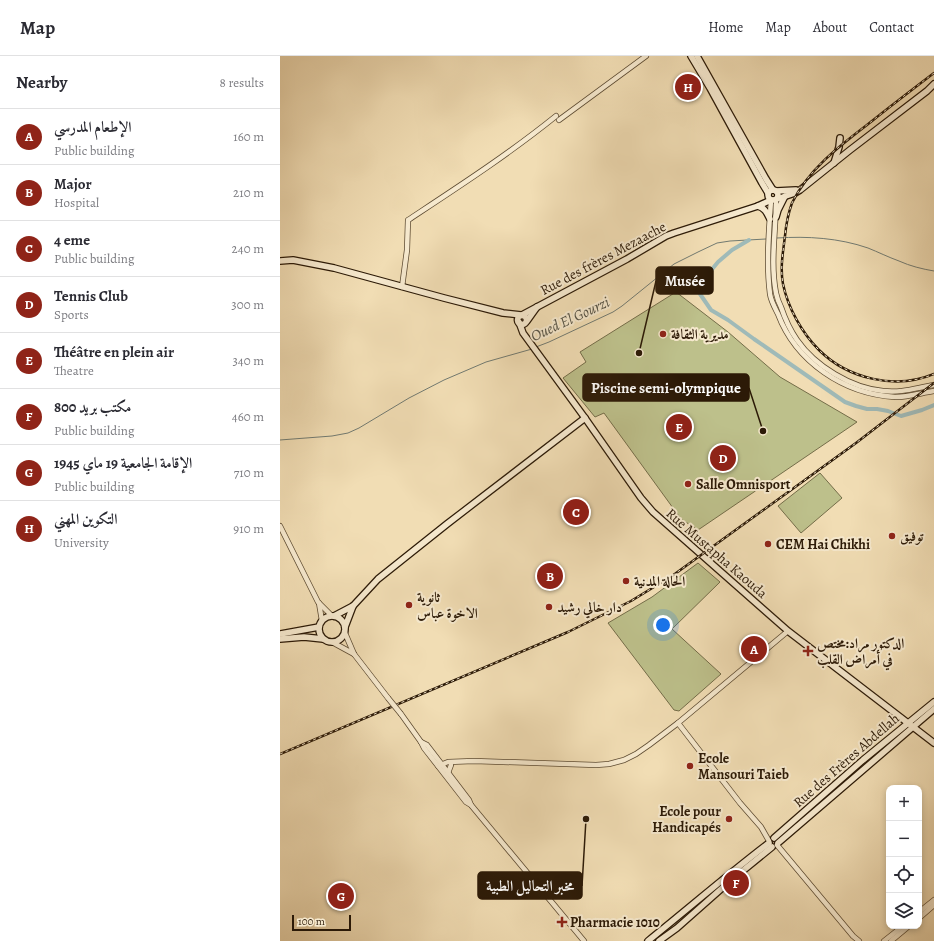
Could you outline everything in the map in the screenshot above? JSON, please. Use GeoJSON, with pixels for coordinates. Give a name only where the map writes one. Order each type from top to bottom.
{"type":"FeatureCollection","features":[{"type":"Feature","properties":{"kind":"main road"},"geometry":{"type":"LineString","coordinates":[[691,56],[762,184],[773,196]]}},
{"type":"Feature","properties":{"kind":"main road"},"geometry":{"type":"LineString","coordinates":[[697,56],[766,179],[773,196]]}},
{"type":"Feature","properties":{"kind":"main road"},"geometry":{"type":"LineString","coordinates":[[927,91],[934,84]]}},
{"type":"Feature","properties":{"kind":"main road"},"geometry":{"type":"LineString","coordinates":[[927,91],[934,89]]}},
{"type":"Feature","properties":{"kind":"main road","name":"Rue des frères Mezaache"},"geometry":{"type":"LineString","coordinates":[[520,318],[529,311],[627,259],[666,236],[732,215],[756,206],[773,196],[785,196],[795,193],[927,91]]}},
{"type":"Feature","properties":{"kind":"main road"},"geometry":{"type":"LineString","coordinates":[[833,164],[839,147],[840,138]]}},
{"type":"Feature","properties":{"kind":"main road"},"geometry":{"type":"LineString","coordinates":[[773,196],[799,190]]}},
{"type":"Feature","properties":{"kind":"main road"},"geometry":{"type":"LineString","coordinates":[[756,206],[762,207],[773,218],[785,196]]}},
{"type":"Feature","properties":{"kind":"main road"},"geometry":{"type":"LineString","coordinates":[[280,261],[293,260],[334,268],[520,318],[522,324],[527,321],[527,339]]}},
{"type":"Feature","properties":{"kind":"main road","name":"Rue des frères Mezaache"},"geometry":{"type":"LineString","coordinates":[[527,321],[537,307]]}},
{"type":"Feature","properties":{"kind":"main road","name":"Rue Mustapha Kaouda"},"geometry":{"type":"LineString","coordinates":[[520,318],[523,333],[527,339],[641,498],[653,512],[788,630],[934,743]]}},
{"type":"Feature","properties":{"kind":"main road"},"geometry":{"type":"LineString","coordinates":[[324,639],[319,632],[319,627],[325,618],[333,616],[353,606],[378,578],[522,465],[585,418]]}},
{"type":"Feature","properties":{"kind":"main road"},"geometry":{"type":"LineString","coordinates":[[280,639],[304,637],[324,639],[332,642],[338,641],[342,638],[353,606]]}},
{"type":"Feature","properties":{"kind":"main road"},"geometry":{"type":"LineString","coordinates":[[333,616],[342,621],[345,630]]}},
{"type":"Feature","properties":{"kind":"main road"},"geometry":{"type":"LineString","coordinates":[[280,634],[319,627]]}},
{"type":"Feature","properties":{"kind":"main road","name":"Rue des Frères Abdellah"},"geometry":{"type":"LineString","coordinates":[[659,941],[677,928],[773,842],[910,725],[934,702]]}},
{"type":"Feature","properties":{"kind":"main road","name":"Rue des Frères Abdellah"},"geometry":{"type":"LineString","coordinates":[[910,725],[934,710]]}},
{"type":"Feature","properties":{"kind":"main road","name":"Rue des Frères Abdellah"},"geometry":{"type":"LineString","coordinates":[[648,941],[744,863],[773,842]]}},
{"type":"Feature","properties":{"kind":"street"},"geometry":{"type":"LineString","coordinates":[[402,287],[408,250],[408,220],[486,168],[646,56]]}},
{"type":"Feature","properties":{"kind":"street"},"geometry":{"type":"LineString","coordinates":[[773,196],[771,252],[768,267],[770,296],[782,325],[794,344],[809,361],[835,380],[862,392],[896,397],[934,391]]}},
{"type":"Feature","properties":{"kind":"street"},"geometry":{"type":"LineString","coordinates":[[771,252],[776,294],[786,322],[797,341],[813,358],[838,376],[872,389],[883,391],[905,391],[934,385]]}},
{"type":"Feature","properties":{"kind":"street"},"geometry":{"type":"LineString","coordinates":[[280,526],[318,602],[322,621]]}},
{"type":"Feature","properties":{"kind":"street"},"geometry":{"type":"LineString","coordinates":[[318,602],[333,616]]}},
{"type":"Feature","properties":{"kind":"street"},"geometry":{"type":"LineString","coordinates":[[345,630],[354,654],[401,714],[424,748],[441,767],[466,802],[472,805]]}},
{"type":"Feature","properties":{"kind":"street"},"geometry":{"type":"LineString","coordinates":[[441,767],[457,762],[474,761],[596,765],[609,764],[624,760],[636,754],[678,723],[788,630]]}},
{"type":"Feature","properties":{"kind":"street"},"geometry":{"type":"LineString","coordinates":[[332,642],[354,654]]}},
{"type":"Feature","properties":{"kind":"street"},"geometry":{"type":"LineString","coordinates":[[678,723],[760,828],[854,939],[859,941]]}},
{"type":"Feature","properties":{"kind":"street"},"geometry":{"type":"LineString","coordinates":[[421,742],[427,745],[437,758],[441,767],[448,773],[472,805],[584,941]]}},
{"type":"Feature","properties":{"kind":"street"},"geometry":{"type":"LineString","coordinates":[[437,758],[450,764]]}},
{"type":"Feature","properties":{"kind":"street"},"geometry":{"type":"LineString","coordinates":[[448,773],[450,764]]}},
{"type":"Feature","properties":{"kind":"street"},"geometry":{"type":"LineString","coordinates":[[922,910],[934,900]]}},
{"type":"Feature","properties":{"kind":"street"},"geometry":{"type":"LineString","coordinates":[[922,915],[934,905]]}},
{"type":"Feature","properties":{"kind":"street"},"geometry":{"type":"LineString","coordinates":[[884,941],[898,929]]}},
{"type":"Feature","properties":{"kind":"street"},"geometry":{"type":"LineString","coordinates":[[891,941],[905,929]]}},
{"type":"Feature","properties":{"kind":"green space"},"geometry":{"type":"Polygon","coordinates":[[[676,292],[728,332],[780,377],[857,422],[698,530],[681,519],[604,413],[595,417],[563,378],[586,362],[580,352],[676,292]]]}},
{"type":"Feature","properties":{"kind":"green space"},"geometry":{"type":"Polygon","coordinates":[[[820,473],[842,498],[801,533],[778,506],[820,473]]]}},
{"type":"Feature","properties":{"kind":"green space"},"geometry":{"type":"Polygon","coordinates":[[[698,563],[720,582],[672,629],[721,674],[679,711],[674,710],[608,623],[652,597],[698,563]]]}},
{"type":"Feature","properties":{"kind":"waterway","name":"Oued El Gourzi"},"geometry":{"type":"LineString","coordinates":[[777,238],[800,237],[846,242],[868,248],[912,266],[934,271]]}},
{"type":"Feature","properties":{"kind":"waterway","name":"Oued El Gourzi"},"geometry":{"type":"LineString","coordinates":[[536,347],[613,312],[674,264],[717,243],[766,239]]}},
{"type":"Feature","properties":{"kind":"waterway"},"geometry":{"type":"LineString","coordinates":[[749,240],[732,250],[718,262],[699,285],[698,290],[711,310],[728,320],[845,402],[867,409],[888,411],[901,416],[934,405]]}},
{"type":"Feature","properties":{"kind":"waterway","name":"Oued El Gourzi"},"geometry":{"type":"LineString","coordinates":[[280,440],[332,436],[348,433],[444,380],[486,362],[532,349]]}},
{"type":"Feature","properties":{"kind":"railway"},"geometry":{"type":"LineString","coordinates":[[934,73],[838,148],[807,179],[799,190],[789,211],[782,260],[785,293],[796,320],[819,350],[831,360],[858,375],[873,379],[904,381],[919,379],[934,374]]}},
{"type":"Feature","properties":{"kind":"railway"},"geometry":{"type":"LineString","coordinates":[[280,754],[568,632],[631,601],[672,576],[856,443],[934,383]]}},
{"type":"Feature","properties":{"kind":"place","name":"التكوين المهني"},"geometry":{"type":"Point","coordinates":[688,87]}},
{"type":"Feature","properties":{"kind":"place","name":"مديرية الثقافة"},"geometry":{"type":"Point","coordinates":[663,334]}},
{"type":"Feature","properties":{"kind":"place","name":"Musée"},"geometry":{"type":"Point","coordinates":[639,353]}},
{"type":"Feature","properties":{"kind":"place","name":"Théâtre en plein air"},"geometry":{"type":"Point","coordinates":[679,427]}},
{"type":"Feature","properties":{"kind":"place","name":"Piscine semi-olympique"},"geometry":{"type":"Point","coordinates":[763,431]}},
{"type":"Feature","properties":{"kind":"place","name":"Tennis Club"},"geometry":{"type":"Point","coordinates":[723,458]}},
{"type":"Feature","properties":{"kind":"place","name":"Salle Omnisport"},"geometry":{"type":"Point","coordinates":[688,484]}},
{"type":"Feature","properties":{"kind":"place","name":"4 eme"},"geometry":{"type":"Point","coordinates":[576,512]}},
{"type":"Feature","properties":{"kind":"place","name":"توفيق"},"geometry":{"type":"Point","coordinates":[892,536]}},
{"type":"Feature","properties":{"kind":"place","name":"CEM Hai Chikhi"},"geometry":{"type":"Point","coordinates":[768,544]}},
{"type":"Feature","properties":{"kind":"place","name":"Major"},"geometry":{"type":"Point","coordinates":[550,576]}},
{"type":"Feature","properties":{"kind":"place","name":"الحالة المدنية"},"geometry":{"type":"Point","coordinates":[626,581]}},
{"type":"Feature","properties":{"kind":"place","name":"ثانوية الاخوة عباس"},"geometry":{"type":"Point","coordinates":[409,605]}},
{"type":"Feature","properties":{"kind":"place","name":"دار خالي رشيد"},"geometry":{"type":"Point","coordinates":[549,607]}},
{"type":"Feature","properties":{"kind":"place","name":"الإطعام المدرسي"},"geometry":{"type":"Point","coordinates":[754,649]}},
{"type":"Feature","properties":{"kind":"place","name":"الدكتور مراد:مختص في أمراض القلب"},"geometry":{"type":"Point","coordinates":[808,651]}},
{"type":"Feature","properties":{"kind":"place","name":"Ecole Mansouri Taieb"},"geometry":{"type":"Point","coordinates":[690,766]}},
{"type":"Feature","properties":{"kind":"place","name":"مخبر التحاليل الطبية"},"geometry":{"type":"Point","coordinates":[586,819]}},
{"type":"Feature","properties":{"kind":"place","name":"Ecole pour Handicapés"},"geometry":{"type":"Point","coordinates":[729,819]}},
{"type":"Feature","properties":{"kind":"place","name":"مكتب بريد 800"},"geometry":{"type":"Point","coordinates":[736,883]}},
{"type":"Feature","properties":{"kind":"place","name":"الإقامة الجامعية 19 ماي 1945"},"geometry":{"type":"Point","coordinates":[341,896]}},
{"type":"Feature","properties":{"kind":"place","name":"Pharmacie 1010"},"geometry":{"type":"Point","coordinates":[562,922]}}]}
